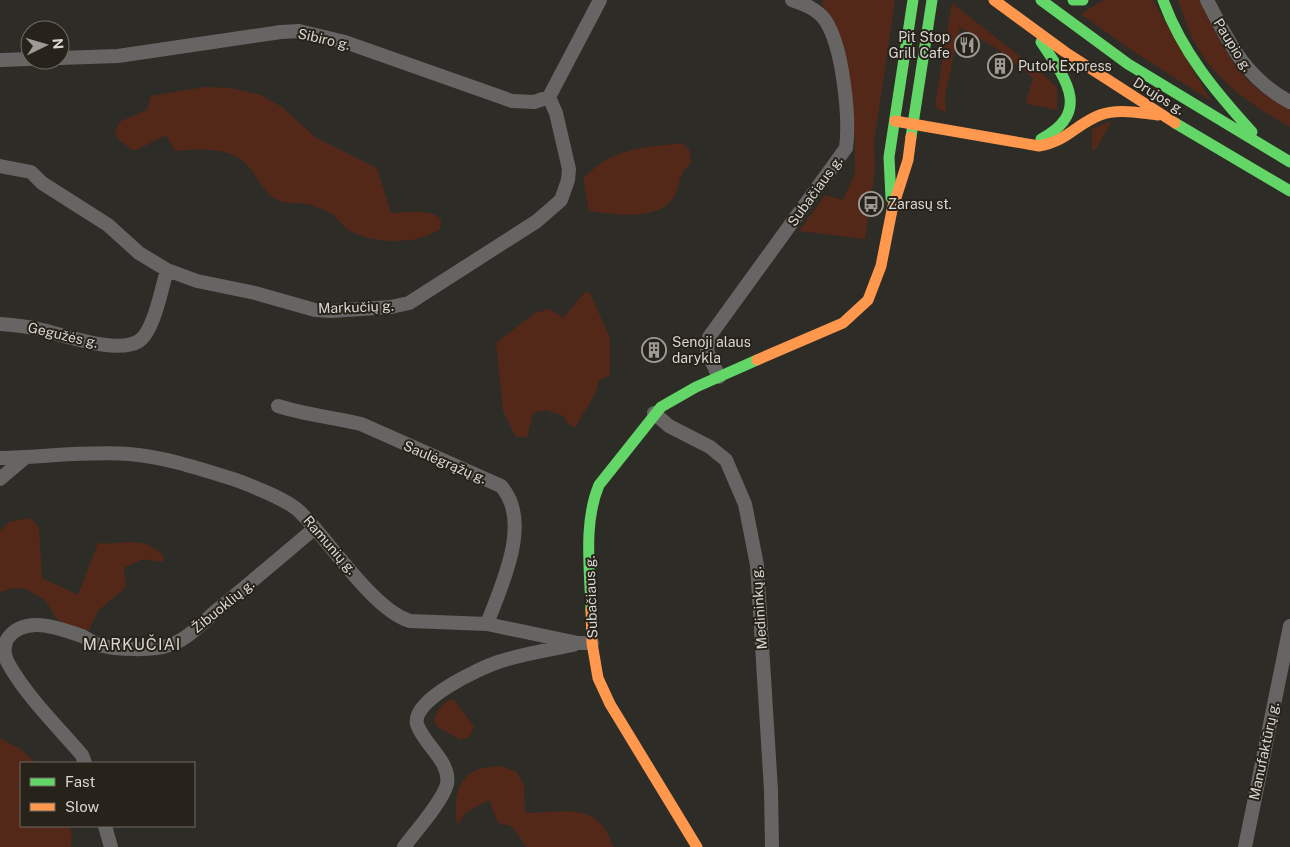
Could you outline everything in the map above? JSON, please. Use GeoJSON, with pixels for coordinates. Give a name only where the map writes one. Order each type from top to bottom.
{"type":"FeatureCollection","features":[{"type":"Feature","properties":{"kind":"main road","name":"Subačiaus g."},"geometry":{"type":"LineString","coordinates":[[892,210],[889,157],[913,0]]}},
{"type":"Feature","properties":{"kind":"main road","name":"Subačiaus g."},"geometry":{"type":"LineString","coordinates":[[697,847],[610,704],[585,643],[589,532],[593,499],[599,485],[654,413],[680,395],[843,323],[857,313],[868,300],[875,286],[884,253],[892,210],[908,160],[932,0]]}},
{"type":"Feature","properties":{"kind":"main road","name":"Drujos g."},"geometry":{"type":"LineString","coordinates":[[994,0],[1071,58],[1160,115],[1290,191]]}},
{"type":"Feature","properties":{"kind":"main road","name":"Drujos g."},"geometry":{"type":"LineString","coordinates":[[1041,0],[1128,64],[1290,162]]}},
{"type":"Feature","properties":{"kind":"main road"},"geometry":{"type":"LineString","coordinates":[[1073,0],[1083,0]]}},
{"type":"Feature","properties":{"kind":"main road"},"geometry":{"type":"LineString","coordinates":[[1163,0],[1169,19],[1184,49],[1203,78],[1270,150]]}},
{"type":"Feature","properties":{"kind":"main road"},"geometry":{"type":"LineString","coordinates":[[1013,140],[1041,139],[1052,135],[1065,122],[1070,110],[1071,101],[1068,84],[1034,31]]}},
{"type":"Feature","properties":{"kind":"main road"},"geometry":{"type":"LineString","coordinates":[[895,121],[1039,146],[1052,145],[1071,136],[1098,115],[1106,113],[1160,115]]}},
{"type":"Feature","properties":{"kind":"street"},"geometry":{"type":"LineString","coordinates":[[549,97],[600,0]]}},
{"type":"Feature","properties":{"kind":"street","name":"Subačiaus g."},"geometry":{"type":"LineString","coordinates":[[718,377],[707,351],[708,337],[846,148],[848,130],[845,95],[833,36],[825,20],[816,11],[792,0]]}},
{"type":"Feature","properties":{"kind":"street","name":"Paupio g."},"geometry":{"type":"LineString","coordinates":[[1207,0],[1232,48],[1246,68],[1274,93],[1290,102]]}},
{"type":"Feature","properties":{"kind":"street","name":"Sibiro g."},"geometry":{"type":"LineString","coordinates":[[70,58],[118,56],[299,31],[345,42],[512,101],[534,102],[549,97]]}},
{"type":"Feature","properties":{"kind":"street"},"geometry":{"type":"LineString","coordinates":[[0,60],[20,59]]}},
{"type":"Feature","properties":{"kind":"street","name":"Markučių g."},"geometry":{"type":"LineString","coordinates":[[0,166],[32,172],[42,183],[108,225],[139,253],[167,270],[197,281],[255,293],[315,310],[331,311],[391,307],[409,303],[537,221],[561,200],[568,180],[569,169],[556,113],[549,97]]}},
{"type":"Feature","properties":{"kind":"street","name":"Gegužės g."},"geometry":{"type":"LineString","coordinates":[[0,324],[39,329],[98,344],[128,344],[139,340],[150,325],[167,270]]}},
{"type":"Feature","properties":{"kind":"street","name":"Saulėgrąžų g."},"geometry":{"type":"LineString","coordinates":[[278,406],[310,416],[338,418],[361,424],[500,486],[506,492],[511,505],[513,547],[487,624]]}},
{"type":"Feature","properties":{"kind":"street","name":"Medininkų g."},"geometry":{"type":"LineString","coordinates":[[654,413],[669,426],[710,447],[726,460],[745,504],[757,565],[771,790],[772,847]]}},
{"type":"Feature","properties":{"kind":"street","name":"Ramunių g."},"geometry":{"type":"LineString","coordinates":[[0,458],[92,453],[130,454],[170,460],[254,487],[299,510],[372,593],[402,618],[410,621],[487,624],[585,643]]}},
{"type":"Feature","properties":{"kind":"street"},"geometry":{"type":"LineString","coordinates":[[0,479],[26,457]]}},
{"type":"Feature","properties":{"kind":"street","name":"Žibuoklių g."},"geometry":{"type":"LineString","coordinates":[[85,762],[82,755],[20,682],[6,661],[4,651],[6,642],[13,632],[32,625],[44,625],[82,636],[98,645],[144,648],[170,645],[181,640],[200,625],[315,528]]}},
{"type":"Feature","properties":{"kind":"street","name":"Manufaktūrų g."},"geometry":{"type":"LineString","coordinates":[[1245,847],[1290,626]]}},
{"type":"Feature","properties":{"kind":"street"},"geometry":{"type":"LineString","coordinates":[[404,847],[443,795],[447,782],[445,767],[420,731],[416,720],[419,712],[430,698],[498,662],[585,643]]}},
{"type":"Feature","properties":{"kind":"street"},"geometry":{"type":"LineString","coordinates":[[105,827],[111,847]]}},
{"type":"Feature","properties":{"kind":"shaded area"},"geometry":{"type":"Polygon","coordinates":[[[823,0],[895,0],[874,143],[875,170],[865,239],[799,231],[825,195],[843,200],[855,173],[855,141],[844,57],[836,26],[822,5],[823,0]]]}},
{"type":"Feature","properties":{"kind":"shaded area"},"geometry":{"type":"Polygon","coordinates":[[[1104,0],[1153,0],[1211,101],[1131,50],[1081,14],[1104,0]]]}},
{"type":"Feature","properties":{"kind":"shaded area"},"geometry":{"type":"Polygon","coordinates":[[[1178,0],[1200,0],[1225,49],[1240,71],[1259,90],[1290,108],[1290,127],[1249,102],[1213,69],[1195,43],[1178,0]]]}},
{"type":"Feature","properties":{"kind":"shaded area"},"geometry":{"type":"Polygon","coordinates":[[[952,3],[1050,80],[1057,88],[1057,110],[1027,104],[1026,100],[1033,78],[999,50],[960,27],[945,96],[946,112],[938,109],[935,105],[952,3]]]}},
{"type":"Feature","properties":{"kind":"shaded area"},"geometry":{"type":"Polygon","coordinates":[[[205,87],[231,88],[261,95],[282,107],[315,137],[377,168],[391,213],[430,213],[441,219],[440,229],[420,238],[409,240],[385,241],[362,236],[349,230],[332,214],[315,206],[284,202],[274,198],[247,165],[231,155],[213,150],[175,151],[166,135],[134,151],[120,141],[115,131],[121,121],[147,110],[151,96],[205,87]]]}},
{"type":"Feature","properties":{"kind":"shaded area"},"geometry":{"type":"Polygon","coordinates":[[[1112,121],[1096,149],[1092,150],[1092,129],[1112,121]]]}},
{"type":"Feature","properties":{"kind":"shaded area"},"geometry":{"type":"Polygon","coordinates":[[[682,143],[690,151],[691,163],[681,176],[674,197],[666,205],[657,210],[634,214],[610,214],[589,211],[583,179],[594,168],[628,151],[682,143]]]}},
{"type":"Feature","properties":{"kind":"shaded area"},"geometry":{"type":"Polygon","coordinates":[[[585,292],[590,293],[610,338],[610,375],[598,381],[595,394],[576,428],[567,423],[564,416],[546,410],[533,413],[527,437],[516,437],[503,411],[496,343],[535,313],[550,309],[563,318],[585,292]]]}},
{"type":"Feature","properties":{"kind":"shaded area"},"geometry":{"type":"Polygon","coordinates":[[[28,518],[35,522],[39,528],[42,578],[78,595],[98,543],[133,542],[148,545],[164,556],[163,562],[143,559],[124,568],[126,587],[98,611],[89,630],[76,631],[57,619],[45,600],[26,589],[13,588],[0,592],[0,531],[9,522],[28,518]]]}},
{"type":"Feature","properties":{"kind":"shaded area"},"geometry":{"type":"Polygon","coordinates":[[[451,699],[455,701],[474,726],[470,736],[461,740],[439,728],[434,722],[440,708],[451,699]]]}},
{"type":"Feature","properties":{"kind":"shaded area"},"geometry":{"type":"Polygon","coordinates":[[[0,738],[22,750],[34,762],[20,762],[20,827],[70,827],[72,837],[71,847],[0,847],[0,738]]]}},
{"type":"Feature","properties":{"kind":"shaded area"},"geometry":{"type":"Polygon","coordinates":[[[501,766],[517,772],[524,786],[525,813],[566,811],[578,812],[589,816],[599,822],[607,832],[613,847],[527,847],[511,826],[498,823],[489,800],[465,813],[458,825],[455,810],[457,793],[464,779],[480,769],[501,766]]]}},
{"type":"Feature","properties":{"kind":"traffic: fast"},"geometry":{"type":"LineString","coordinates":[[891,198],[889,157],[913,0]]}},
{"type":"Feature","properties":{"kind":"traffic: fast"},"geometry":{"type":"LineString","coordinates":[[911,137],[932,0]]}},
{"type":"Feature","properties":{"kind":"traffic: fast"},"geometry":{"type":"LineString","coordinates":[[1041,0],[1128,64],[1290,162]]}},
{"type":"Feature","properties":{"kind":"traffic: fast"},"geometry":{"type":"LineString","coordinates":[[1073,0],[1083,0]]}},
{"type":"Feature","properties":{"kind":"traffic: fast"},"geometry":{"type":"LineString","coordinates":[[1163,0],[1190,54],[1213,86],[1252,132]]}},
{"type":"Feature","properties":{"kind":"traffic: fast"},"geometry":{"type":"LineString","coordinates":[[1041,42],[1059,69],[1070,94],[1070,106],[1066,118],[1057,129],[1041,139]]}},
{"type":"Feature","properties":{"kind":"traffic: fast"},"geometry":{"type":"LineString","coordinates":[[1175,123],[1290,191]]}},
{"type":"Feature","properties":{"kind":"traffic: fast"},"geometry":{"type":"LineString","coordinates":[[591,610],[589,531],[594,500],[599,485],[661,407],[696,387],[757,360]]}},
{"type":"Feature","properties":{"kind":"traffic: slow"},"geometry":{"type":"LineString","coordinates":[[994,0],[1065,52],[1175,123]]}},
{"type":"Feature","properties":{"kind":"traffic: slow"},"geometry":{"type":"LineString","coordinates":[[895,121],[1039,146],[1049,144],[1084,123],[1107,113],[1129,112],[1158,115]]}},
{"type":"Feature","properties":{"kind":"traffic: slow"},"geometry":{"type":"LineString","coordinates":[[757,360],[843,323],[868,300],[881,266],[892,210],[908,160],[911,137]]}},
{"type":"Feature","properties":{"kind":"traffic: slow"},"geometry":{"type":"LineString","coordinates":[[591,610],[592,643],[598,678],[610,704],[697,847]]}},
{"type":"Feature","properties":{"kind":"place","name":"Pit Stop Grill Cafe"},"geometry":{"type":"Point","coordinates":[967,45]}},
{"type":"Feature","properties":{"kind":"place","name":"Putok Express"},"geometry":{"type":"Point","coordinates":[1000,66]}},
{"type":"Feature","properties":{"kind":"place","name":"Zarasų st."},"geometry":{"type":"Point","coordinates":[871,204]}},
{"type":"Feature","properties":{"kind":"place","name":"Senoji alaus darykla"},"geometry":{"type":"Point","coordinates":[654,350]}},
{"type":"Feature","properties":{"kind":"district","name":"MARKUČIAI"},"geometry":{"type":"Point","coordinates":[132,644]}}]}
